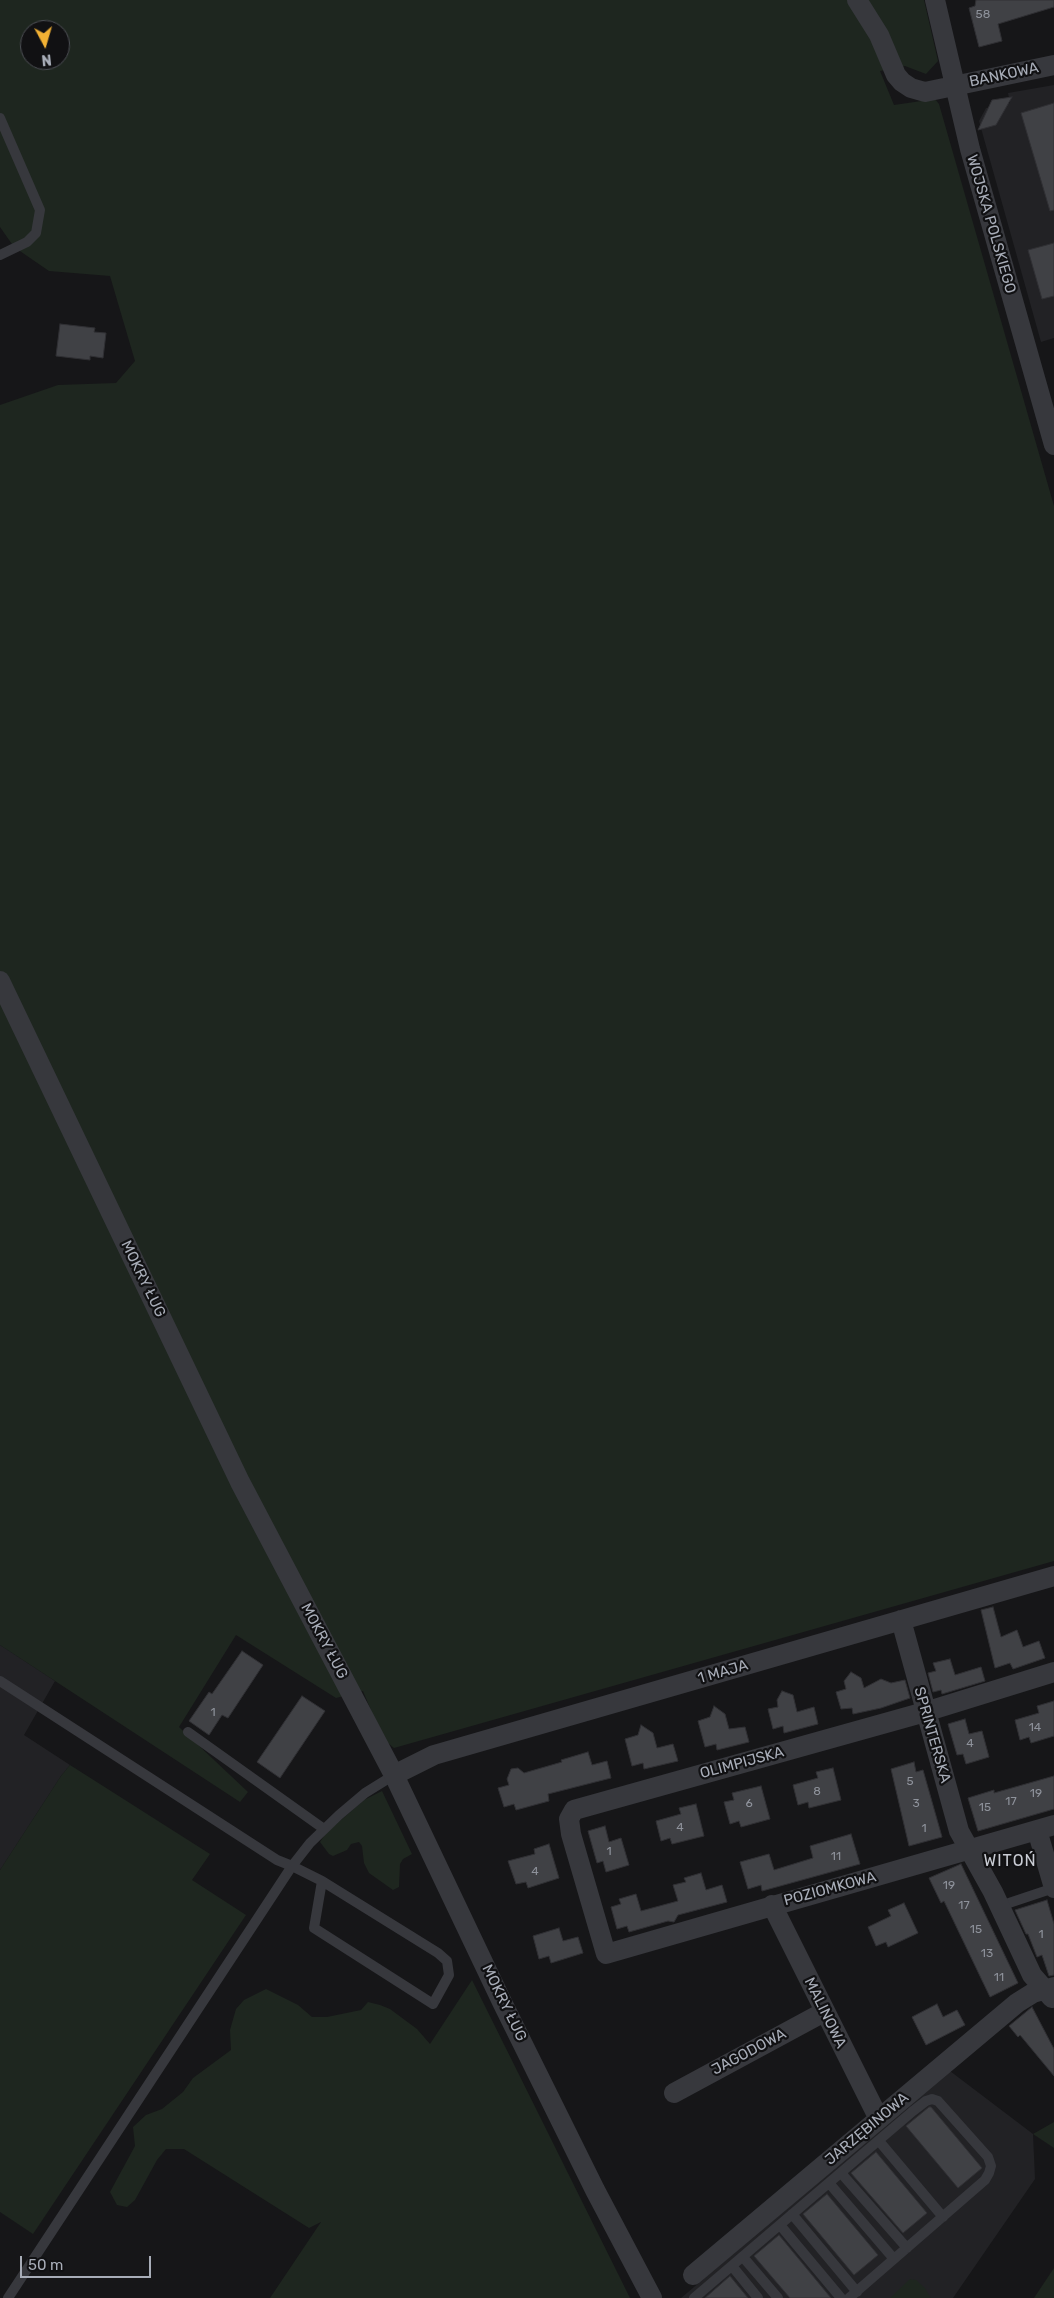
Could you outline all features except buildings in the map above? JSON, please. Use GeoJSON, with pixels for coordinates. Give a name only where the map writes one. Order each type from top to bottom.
{"type":"FeatureCollection","features":[{"type":"Feature","properties":{"kind":"street","name":"BANKOWA"},"geometry":{"type":"LineString","coordinates":[[857,0],[879,35],[896,75],[911,88],[925,92],[1054,65]]}},
{"type":"Feature","properties":{"kind":"street","name":"WOJSKA POLSKIEGO"},"geometry":{"type":"LineString","coordinates":[[935,0],[970,149],[1054,445]]}},
{"type":"Feature","properties":{"kind":"street","name":"MOKRY ŁUG"},"geometry":{"type":"LineString","coordinates":[[0,981],[240,1482],[394,1775],[502,2002],[595,2190],[652,2298]]}},
{"type":"Feature","properties":{"kind":"street","name":"1 MAJA"},"geometry":{"type":"LineString","coordinates":[[394,1775],[434,1756],[1054,1576]]}},
{"type":"Feature","properties":{"kind":"street","name":"SPRINTERSKA"},"geometry":{"type":"LineString","coordinates":[[901,1620],[959,1831],[1000,1906],[1032,1975],[1051,1993]]}},
{"type":"Feature","properties":{"kind":"street","name":"OLIMPIJSKA"},"geometry":{"type":"LineString","coordinates":[[606,1954],[571,1834],[570,1819],[574,1810],[925,1712],[1054,1672]]}},
{"type":"Feature","properties":{"kind":"street","name":"POZIOMKOWA"},"geometry":{"type":"LineString","coordinates":[[606,1954],[1046,1827]]}},
{"type":"Feature","properties":{"kind":"street"},"geometry":{"type":"LineString","coordinates":[[1046,1827],[1052,1882]]}},
{"type":"Feature","properties":{"kind":"street","name":"MALINOWA"},"geometry":{"type":"LineString","coordinates":[[772,1905],[879,2119]]}},
{"type":"Feature","properties":{"kind":"street","name":"JARZĘBINOWA"},"geometry":{"type":"LineString","coordinates":[[693,2275],[1017,2003],[1033,1993],[1051,1993]]}},
{"type":"Feature","properties":{"kind":"street","name":"JAGODOWA"},"geometry":{"type":"LineString","coordinates":[[674,2092],[824,2012]]}},
{"type":"Feature","properties":{"kind":"lane"},"geometry":{"type":"LineString","coordinates":[[0,118],[40,210],[36,233],[27,242],[0,255]]}},
{"type":"Feature","properties":{"kind":"lane"},"geometry":{"type":"LineString","coordinates":[[0,1680],[276,1860],[322,1882],[438,1953],[446,1961],[449,1975],[433,2004],[314,1928],[322,1882]]}},
{"type":"Feature","properties":{"kind":"lane"},"geometry":{"type":"LineString","coordinates":[[188,1732],[324,1829]]}},
{"type":"Feature","properties":{"kind":"lane"},"geometry":{"type":"LineString","coordinates":[[8,2298],[292,1866],[324,1829],[365,1793],[394,1775]]}},
{"type":"Feature","properties":{"kind":"lane"},"geometry":{"type":"LineString","coordinates":[[1000,1906],[1052,1882]]}},
{"type":"Feature","properties":{"kind":"lane"},"geometry":{"type":"LineString","coordinates":[[694,2298],[792,2214],[921,2105],[932,2099],[938,2101],[988,2157],[991,2166],[985,2180],[853,2295],[792,2214]]}},
{"type":"Feature","properties":{"kind":"lane"},"geometry":{"type":"LineString","coordinates":[[879,2141],[943,2217]]}},
{"type":"Feature","properties":{"kind":"lane"},"geometry":{"type":"LineString","coordinates":[[841,2173],[906,2248]]}},
{"type":"Feature","properties":{"kind":"lane"},"geometry":{"type":"LineString","coordinates":[[829,2183],[894,2259]]}},
{"type":"Feature","properties":{"kind":"lane"},"geometry":{"type":"LineString","coordinates":[[780,2225],[841,2298]]}},
{"type":"Feature","properties":{"kind":"lane"},"geometry":{"type":"LineString","coordinates":[[743,2257],[778,2298]]}},
{"type":"Feature","properties":{"kind":"lane"},"geometry":{"type":"LineString","coordinates":[[732,2266],[758,2298]]}},
{"type":"Feature","properties":{"kind":"shaded area"},"geometry":{"type":"Polygon","coordinates":[[[0,0],[924,0],[938,61],[926,74],[905,66],[880,71],[894,105],[935,99],[939,104],[1054,506],[1054,1561],[394,1748],[383,1739],[363,1691],[336,1698],[236,1635],[179,1727],[248,1792],[240,1802],[0,1645],[0,405],[58,385],[116,383],[135,361],[110,276],[49,271],[14,247],[0,227],[0,0]]]}},
{"type":"Feature","properties":{"kind":"shaded area"},"geometry":{"type":"Polygon","coordinates":[[[1054,85],[1054,338],[1041,342],[979,121],[986,108],[1010,103],[1008,93],[1054,85]]]}},
{"type":"Feature","properties":{"kind":"shaded area"},"geometry":{"type":"Polygon","coordinates":[[[0,1645],[55,1681],[24,1735],[70,1765],[0,1870],[0,1645]]]}},
{"type":"Feature","properties":{"kind":"shaded area"},"geometry":{"type":"Polygon","coordinates":[[[70,1765],[210,1854],[192,1880],[246,1915],[33,2234],[0,2212],[0,1870],[70,1765]]]}},
{"type":"Feature","properties":{"kind":"shaded area"},"geometry":{"type":"Polygon","coordinates":[[[382,1791],[412,1854],[403,1859],[400,1864],[399,1887],[393,1890],[369,1873],[364,1863],[362,1846],[359,1842],[351,1844],[347,1850],[333,1856],[329,1854],[320,1842],[326,1833],[364,1800],[382,1791]]]}},
{"type":"Feature","properties":{"kind":"shaded area"},"geometry":{"type":"Polygon","coordinates":[[[472,1980],[630,2298],[270,2298],[321,2222],[309,2228],[184,2149],[166,2149],[157,2160],[135,2200],[127,2207],[117,2205],[110,2192],[135,2146],[133,2127],[146,2115],[162,2109],[183,2092],[193,2078],[231,2050],[230,2030],[236,2009],[244,2000],[266,1989],[298,2005],[312,2017],[327,2017],[361,2010],[368,2002],[390,2009],[417,2029],[430,2044],[472,1980]]]}},
{"type":"Feature","properties":{"kind":"shaded area"},"geometry":{"type":"Polygon","coordinates":[[[950,2071],[1033,2134],[1035,2179],[953,2298],[681,2298],[950,2071]]]}},
{"type":"Feature","properties":{"kind":"shaded area"},"geometry":{"type":"Polygon","coordinates":[[[1054,2122],[1054,2148],[1033,2134],[1054,2122]]]}},
{"type":"Feature","properties":{"kind":"shaded area"},"geometry":{"type":"Polygon","coordinates":[[[1054,2268],[1054,2298],[1034,2298],[1054,2268]]]}},
{"type":"Feature","properties":{"kind":"shaded area"},"geometry":{"type":"Polygon","coordinates":[[[910,2279],[916,2280],[925,2288],[931,2298],[890,2298],[910,2279]]]}},
{"type":"Feature","properties":{"kind":"district","name":"WITOŃ"},"geometry":{"type":"Point","coordinates":[1010,1861]}}]}
